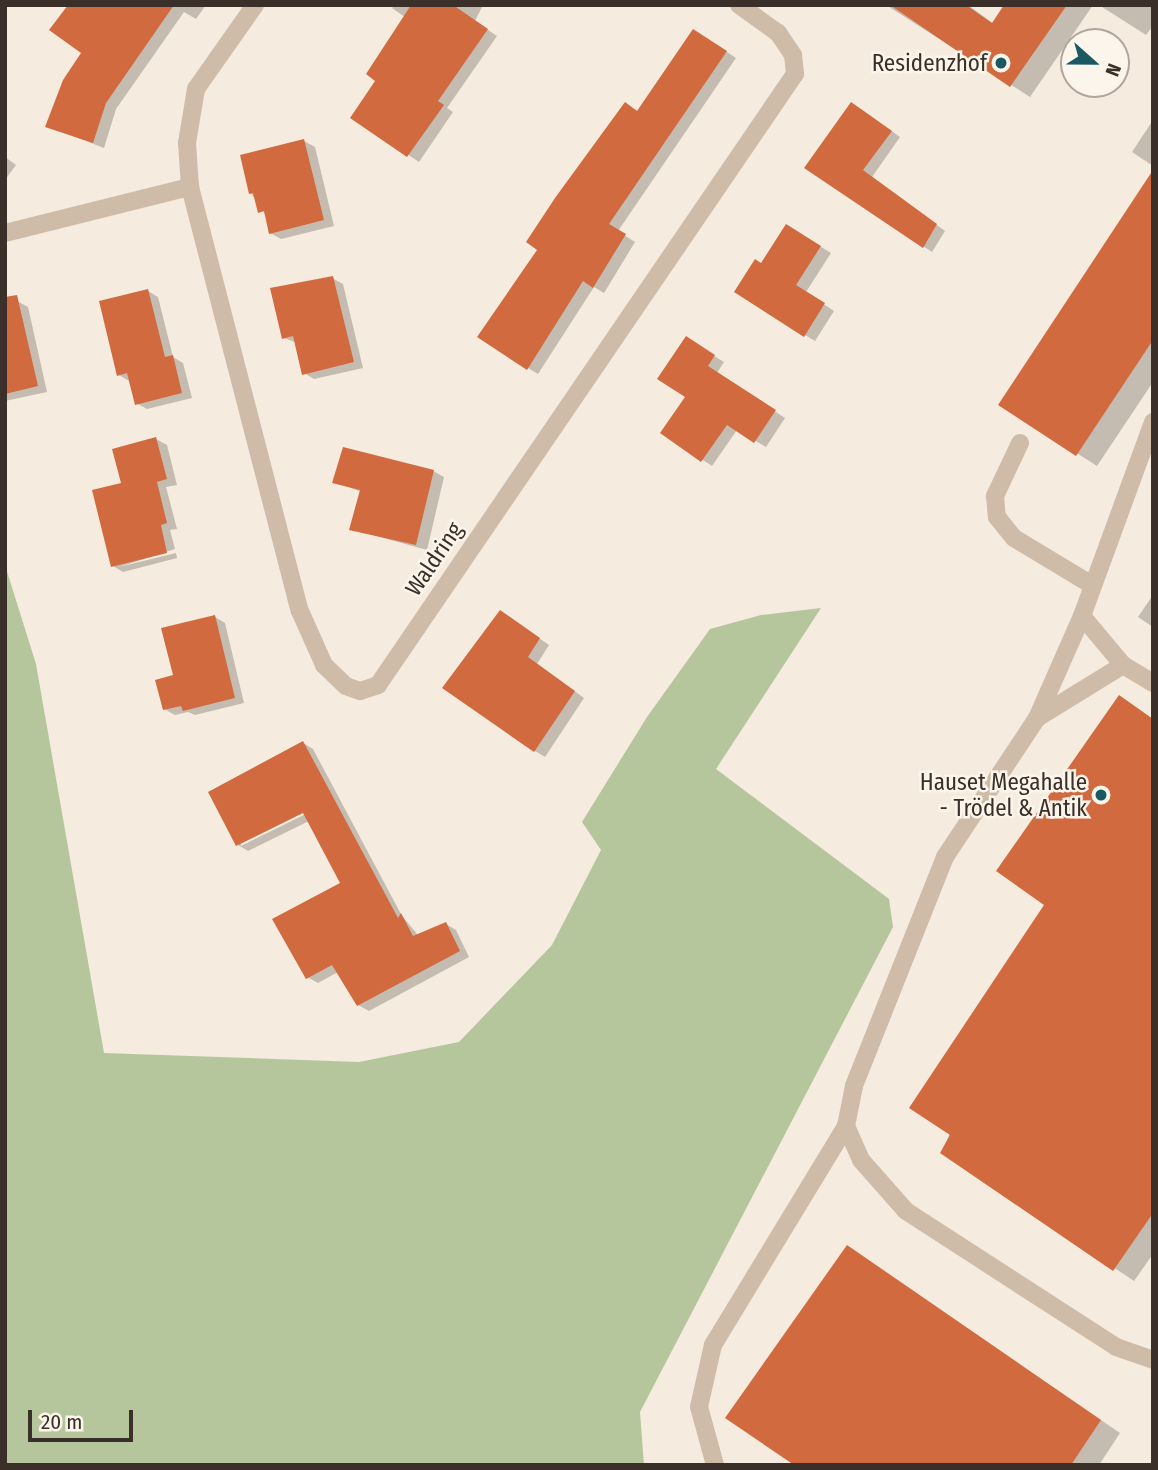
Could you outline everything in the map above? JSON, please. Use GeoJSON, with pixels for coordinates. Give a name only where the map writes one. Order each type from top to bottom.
{"type":"FeatureCollection","features":[{"type":"Feature","properties":{"kind":"street","name":"Waldring"},"geometry":{"type":"LineString","coordinates":[[255,5],[197,89],[187,143],[190,187],[300,611],[324,665],[346,686],[360,691],[378,685],[795,74],[793,55],[778,33],[739,5]]}},
{"type":"Feature","properties":{"kind":"street"},"geometry":{"type":"LineString","coordinates":[[5,233],[190,187]]}},
{"type":"Feature","properties":{"kind":"street"},"geometry":{"type":"LineString","coordinates":[[715,1465],[699,1407],[713,1345],[846,1126],[854,1086],[945,857],[1037,718],[1082,616],[1153,422]]}},
{"type":"Feature","properties":{"kind":"street"},"geometry":{"type":"LineString","coordinates":[[1020,443],[995,496],[997,517],[1014,538],[1092,585]]}},
{"type":"Feature","properties":{"kind":"street"},"geometry":{"type":"LineString","coordinates":[[1082,616],[1123,665],[1153,683]]}},
{"type":"Feature","properties":{"kind":"street"},"geometry":{"type":"LineString","coordinates":[[1037,718],[1123,665]]}},
{"type":"Feature","properties":{"kind":"street"},"geometry":{"type":"LineString","coordinates":[[846,1126],[861,1160],[906,1211],[1116,1347],[1153,1360]]}},
{"type":"Feature","properties":{"kind":"green space"},"geometry":{"type":"Polygon","coordinates":[[[5,565],[36,664],[104,1053],[359,1062],[459,1042],[552,945],[601,850],[582,822],[647,717],[710,629],[761,615],[821,608],[716,769],[889,899],[893,927],[640,1412],[644,1465],[5,1465],[5,565]]]}},
{"type":"Feature","properties":{"kind":"building"},"geometry":{"type":"Polygon","coordinates":[[[68,5],[174,5],[106,103],[93,143],[45,127],[63,80],[81,53],[49,30],[68,5]]]}},
{"type":"Feature","properties":{"kind":"building"},"geometry":{"type":"Polygon","coordinates":[[[411,5],[453,5],[488,29],[438,101],[444,105],[407,157],[350,118],[375,81],[366,74],[411,5]]]}},
{"type":"Feature","properties":{"kind":"building","name":"Residenzhof"},"geometry":{"type":"Polygon","coordinates":[[[890,5],[966,5],[992,23],[1004,5],[1067,5],[1010,87],[890,5]]]}},
{"type":"Feature","properties":{"kind":"building"},"geometry":{"type":"Polygon","coordinates":[[[693,29],[727,51],[609,224],[626,234],[593,288],[583,281],[527,370],[477,337],[537,250],[526,242],[555,198],[625,102],[637,111],[693,29]]]}},
{"type":"Feature","properties":{"kind":"building"},"geometry":{"type":"Polygon","coordinates":[[[851,102],[892,131],[863,170],[937,224],[923,248],[804,168],[851,102]]]}},
{"type":"Feature","properties":{"kind":"building"},"geometry":{"type":"Polygon","coordinates":[[[304,139],[324,220],[269,234],[264,211],[258,213],[253,193],[249,194],[240,155],[304,139]]]}},
{"type":"Feature","properties":{"kind":"building"},"geometry":{"type":"Polygon","coordinates":[[[1153,170],[1153,340],[1076,456],[998,405],[1153,170]]]}},
{"type":"Feature","properties":{"kind":"building"},"geometry":{"type":"Polygon","coordinates":[[[786,224],[821,246],[796,285],[825,303],[804,337],[734,292],[755,259],[761,263],[786,224]]]}},
{"type":"Feature","properties":{"kind":"building"},"geometry":{"type":"Polygon","coordinates":[[[333,276],[354,362],[302,375],[293,336],[282,339],[270,288],[333,276]]]}},
{"type":"Feature","properties":{"kind":"building"},"geometry":{"type":"Polygon","coordinates":[[[148,289],[165,357],[173,355],[182,393],[135,405],[127,373],[117,376],[99,301],[148,289]]]}},
{"type":"Feature","properties":{"kind":"building"},"geometry":{"type":"Polygon","coordinates":[[[17,295],[38,386],[5,394],[5,297],[17,295]]]}},
{"type":"Feature","properties":{"kind":"building"},"geometry":{"type":"Polygon","coordinates":[[[686,336],[715,355],[708,366],[776,410],[754,443],[727,425],[701,462],[660,433],[685,397],[657,379],[686,336]]]}},
{"type":"Feature","properties":{"kind":"building"},"geometry":{"type":"Polygon","coordinates":[[[156,437],[167,479],[157,482],[167,523],[161,525],[167,553],[111,567],[92,490],[121,483],[112,449],[156,437]]]}},
{"type":"Feature","properties":{"kind":"building"},"geometry":{"type":"Polygon","coordinates":[[[343,447],[434,470],[416,545],[349,530],[360,490],[332,483],[343,447]]]}},
{"type":"Feature","properties":{"kind":"building"},"geometry":{"type":"Polygon","coordinates":[[[500,610],[540,638],[528,657],[575,691],[534,752],[442,688],[500,610]]]}},
{"type":"Feature","properties":{"kind":"building"},"geometry":{"type":"Polygon","coordinates":[[[215,615],[235,698],[183,711],[181,706],[163,710],[155,680],[173,675],[161,628],[215,615]]]}},
{"type":"Feature","properties":{"kind":"building"},"geometry":{"type":"Polygon","coordinates":[[[1119,695],[1153,719],[1153,1213],[1113,1271],[940,1153],[950,1135],[909,1108],[1044,905],[996,871],[1119,695]]]}},
{"type":"Feature","properties":{"kind":"building"},"geometry":{"type":"Polygon","coordinates":[[[303,741],[398,918],[401,913],[413,936],[446,922],[460,951],[357,1006],[332,965],[306,979],[272,919],[340,883],[303,813],[236,846],[208,792],[303,741]]]}},
{"type":"Feature","properties":{"kind":"building"},"geometry":{"type":"Polygon","coordinates":[[[847,1245],[1101,1420],[1071,1465],[794,1465],[725,1418],[847,1245]]]}},
{"type":"Feature","properties":{"kind":"place","name":"Residenzhof"},"geometry":{"type":"Point","coordinates":[1001,63]}},
{"type":"Feature","properties":{"kind":"place","name":"Hauset Megahalle - Trödel & Antik"},"geometry":{"type":"Point","coordinates":[1101,795]}}]}
